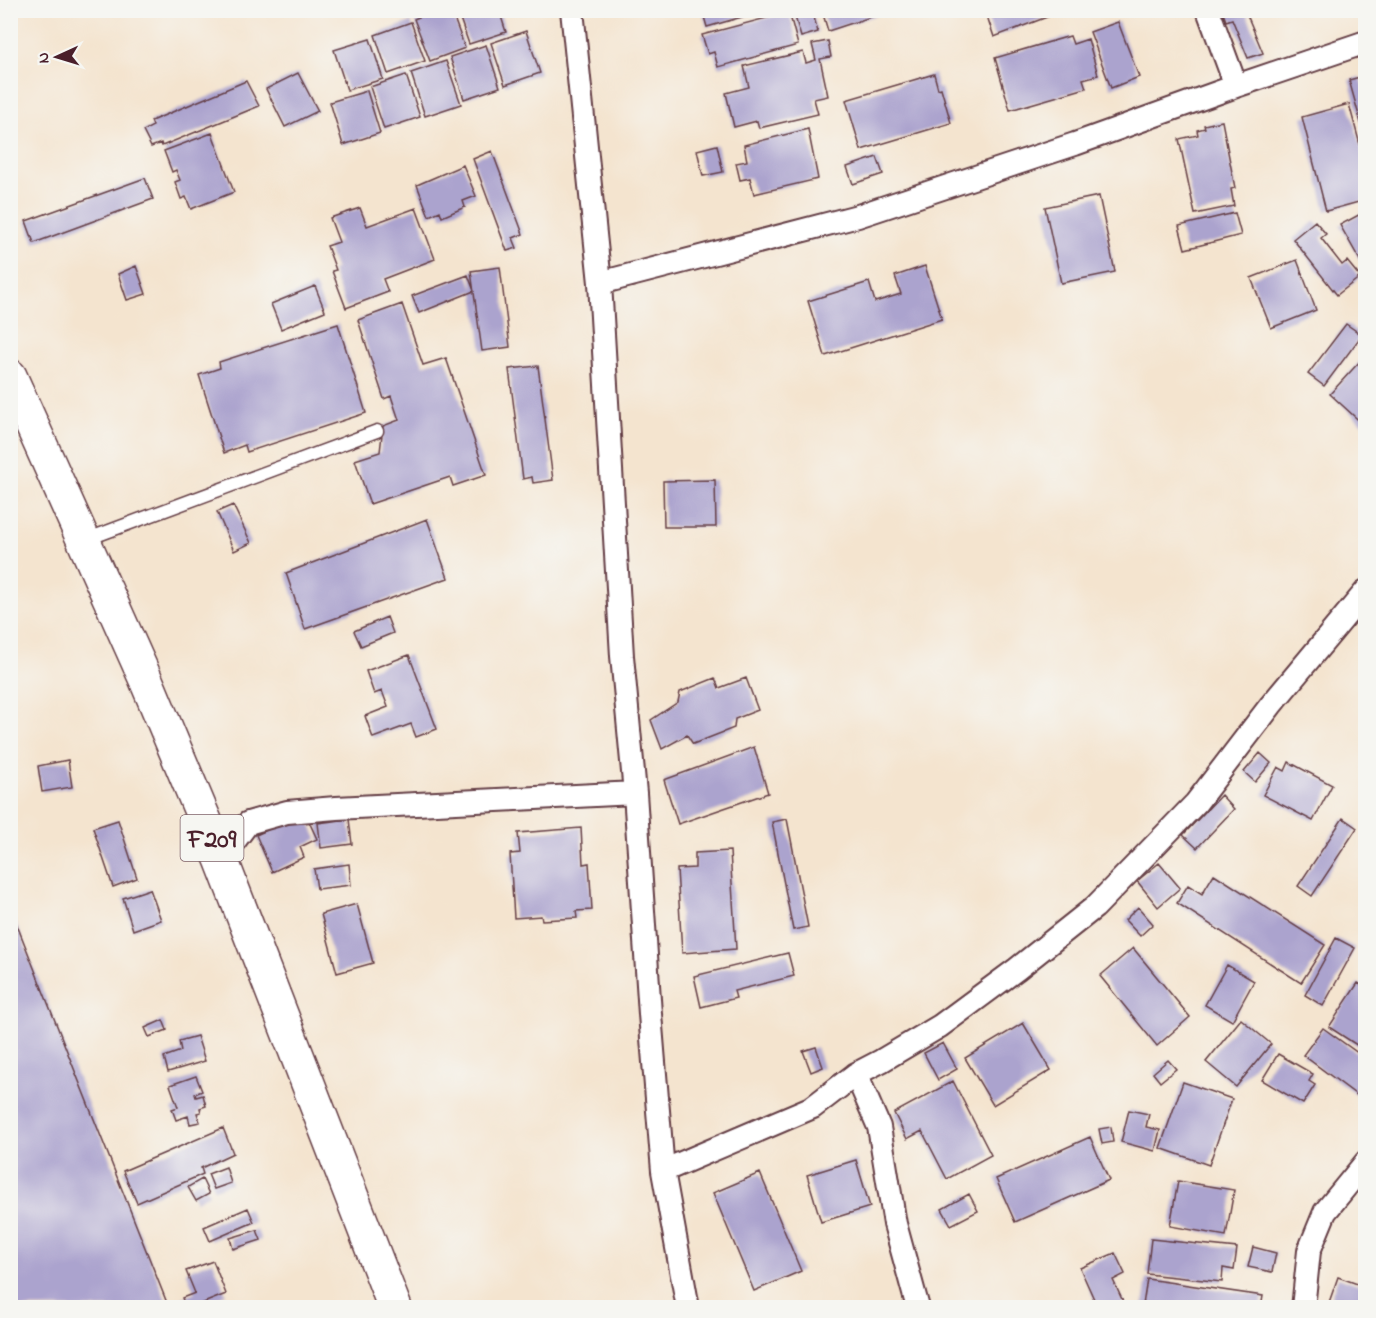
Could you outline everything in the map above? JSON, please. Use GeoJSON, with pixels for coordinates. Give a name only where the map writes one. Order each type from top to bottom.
{"type":"FeatureCollection","features":[{"type":"Feature","properties":{"kind":"main road","name":"F209"},"geometry":{"type":"LineString","coordinates":[[13,389],[84,540],[221,859],[395,1308]]}},
{"type":"Feature","properties":{"kind":"street"},"geometry":{"type":"LineString","coordinates":[[572,10],[600,283],[622,656],[635,793],[663,1171],[688,1308]]}},
{"type":"Feature","properties":{"kind":"street"},"geometry":{"type":"LineString","coordinates":[[1208,10],[1236,86]]}},
{"type":"Feature","properties":{"kind":"street"},"geometry":{"type":"LineString","coordinates":[[600,283],[858,216],[1075,144],[1365,42]]}},
{"type":"Feature","properties":{"kind":"street"},"geometry":{"type":"LineString","coordinates":[[663,1171],[813,1107],[856,1074],[940,1026],[1095,907],[1196,803],[1271,705],[1365,591]]}},
{"type":"Feature","properties":{"kind":"street"},"geometry":{"type":"LineString","coordinates":[[221,859],[248,823],[287,812],[635,793]]}},
{"type":"Feature","properties":{"kind":"street"},"geometry":{"type":"LineString","coordinates":[[856,1074],[879,1127],[895,1224],[918,1308]]}},
{"type":"Feature","properties":{"kind":"street"},"geometry":{"type":"LineString","coordinates":[[1303,1308],[1309,1251],[1325,1212],[1365,1162]]}},
{"type":"Feature","properties":{"kind":"lane"},"geometry":{"type":"LineString","coordinates":[[84,540],[377,431]]}},
{"type":"Feature","properties":{"kind":"building"},"geometry":{"type":"Polygon","coordinates":[[[436,10],[451,10],[465,48],[430,61],[414,19],[436,10]]]}},
{"type":"Feature","properties":{"kind":"building"},"geometry":{"type":"Polygon","coordinates":[[[457,10],[499,10],[506,32],[469,44],[457,10]]]}},
{"type":"Feature","properties":{"kind":"building"},"geometry":{"type":"Polygon","coordinates":[[[702,10],[763,10],[763,11],[707,27],[702,10]]]}},
{"type":"Feature","properties":{"kind":"building"},"geometry":{"type":"Polygon","coordinates":[[[793,10],[812,10],[818,32],[801,37],[793,10]]]}},
{"type":"Feature","properties":{"kind":"building"},"geometry":{"type":"Polygon","coordinates":[[[832,10],[889,11],[828,31],[823,14],[832,10]]]}},
{"type":"Feature","properties":{"kind":"building"},"geometry":{"type":"Polygon","coordinates":[[[985,10],[1063,10],[1063,11],[994,37],[985,10]]]}},
{"type":"Feature","properties":{"kind":"building"},"geometry":{"type":"Polygon","coordinates":[[[1222,10],[1245,10],[1263,53],[1248,58],[1232,19],[1226,21],[1222,10]]]}},
{"type":"Feature","properties":{"kind":"building"},"geometry":{"type":"Polygon","coordinates":[[[789,12],[798,45],[718,67],[714,52],[708,54],[702,35],[789,12]]]}},
{"type":"Feature","properties":{"kind":"building"},"geometry":{"type":"Polygon","coordinates":[[[411,22],[425,61],[388,74],[375,35],[411,22]]]}},
{"type":"Feature","properties":{"kind":"building"},"geometry":{"type":"Polygon","coordinates":[[[1118,22],[1139,77],[1111,88],[1090,32],[1118,22]]]}},
{"type":"Feature","properties":{"kind":"building"},"geometry":{"type":"Polygon","coordinates":[[[526,31],[540,73],[505,85],[491,43],[526,31]]]}},
{"type":"Feature","properties":{"kind":"building"},"geometry":{"type":"Polygon","coordinates":[[[1070,36],[1073,44],[1088,39],[1098,75],[1083,79],[1086,88],[1010,110],[995,58],[1070,36]]]}},
{"type":"Feature","properties":{"kind":"building"},"geometry":{"type":"Polygon","coordinates":[[[370,39],[383,79],[347,90],[334,50],[370,39]]]}},
{"type":"Feature","properties":{"kind":"building"},"geometry":{"type":"Polygon","coordinates":[[[828,41],[831,57],[820,59],[828,96],[814,99],[818,114],[759,128],[757,121],[734,127],[726,93],[749,87],[744,66],[803,52],[806,63],[816,60],[812,44],[828,41]]]}},
{"type":"Feature","properties":{"kind":"building"},"geometry":{"type":"Polygon","coordinates":[[[486,45],[500,87],[464,99],[450,57],[486,45]]]}},
{"type":"Feature","properties":{"kind":"building"},"geometry":{"type":"Polygon","coordinates":[[[446,61],[461,104],[425,116],[411,73],[446,61]]]}},
{"type":"Feature","properties":{"kind":"building"},"geometry":{"type":"Polygon","coordinates":[[[298,73],[318,111],[285,127],[266,89],[298,73]]]}},
{"type":"Feature","properties":{"kind":"building"},"geometry":{"type":"Polygon","coordinates":[[[934,74],[938,89],[941,88],[951,123],[861,150],[846,100],[934,74]]]}},
{"type":"Feature","properties":{"kind":"building"},"geometry":{"type":"Polygon","coordinates":[[[406,75],[420,117],[384,129],[370,87],[406,75]]]}},
{"type":"Feature","properties":{"kind":"building"},"geometry":{"type":"Polygon","coordinates":[[[1360,77],[1366,98],[1365,137],[1349,80],[1360,77]]]}},
{"type":"Feature","properties":{"kind":"building"},"geometry":{"type":"Polygon","coordinates":[[[246,81],[259,106],[162,146],[161,143],[151,147],[143,131],[153,126],[151,121],[246,81]]]}},
{"type":"Feature","properties":{"kind":"building"},"geometry":{"type":"Polygon","coordinates":[[[367,91],[380,133],[343,145],[330,102],[367,91]]]}},
{"type":"Feature","properties":{"kind":"building"},"geometry":{"type":"Polygon","coordinates":[[[1349,104],[1366,167],[1366,200],[1326,211],[1302,117],[1349,104]]]}},
{"type":"Feature","properties":{"kind":"building"},"geometry":{"type":"Polygon","coordinates":[[[1222,121],[1235,188],[1231,189],[1234,206],[1195,214],[1179,139],[1198,135],[1197,130],[1205,128],[1204,125],[1222,121]]]}},
{"type":"Feature","properties":{"kind":"building"},"geometry":{"type":"Polygon","coordinates":[[[808,129],[818,179],[754,194],[750,178],[740,180],[736,163],[747,161],[744,145],[808,129]]]}},
{"type":"Feature","properties":{"kind":"building"},"geometry":{"type":"Polygon","coordinates":[[[212,133],[234,192],[191,209],[186,197],[181,199],[175,182],[180,180],[176,170],[172,172],[164,151],[212,133]]]}},
{"type":"Feature","properties":{"kind":"building"},"geometry":{"type":"Polygon","coordinates":[[[717,145],[723,172],[703,176],[697,150],[717,145]]]}},
{"type":"Feature","properties":{"kind":"building"},"geometry":{"type":"Polygon","coordinates":[[[492,151],[523,234],[513,238],[517,248],[507,251],[473,159],[492,151]]]}},
{"type":"Feature","properties":{"kind":"building"},"geometry":{"type":"Polygon","coordinates":[[[877,157],[883,174],[853,184],[847,167],[877,157]]]}},
{"type":"Feature","properties":{"kind":"building"},"geometry":{"type":"Polygon","coordinates":[[[463,165],[476,196],[463,201],[465,207],[442,217],[440,211],[429,216],[417,185],[463,165]]]}},
{"type":"Feature","properties":{"kind":"building"},"geometry":{"type":"Polygon","coordinates":[[[145,178],[153,199],[34,243],[26,221],[145,178]]]}},
{"type":"Feature","properties":{"kind":"building"},"geometry":{"type":"Polygon","coordinates":[[[1099,196],[1115,272],[1061,283],[1045,207],[1099,196]]]}},
{"type":"Feature","properties":{"kind":"building"},"geometry":{"type":"Polygon","coordinates":[[[360,208],[367,226],[416,208],[435,259],[383,279],[388,292],[346,308],[332,271],[336,270],[327,246],[339,242],[330,218],[360,208]]]}},
{"type":"Feature","properties":{"kind":"building"},"geometry":{"type":"Polygon","coordinates":[[[1366,211],[1366,260],[1361,262],[1340,225],[1366,211]]]}},
{"type":"Feature","properties":{"kind":"building"},"geometry":{"type":"Polygon","coordinates":[[[1235,213],[1241,235],[1185,249],[1179,226],[1235,213]]]}},
{"type":"Feature","properties":{"kind":"building"},"geometry":{"type":"Polygon","coordinates":[[[1315,221],[1326,234],[1321,238],[1342,265],[1347,261],[1360,277],[1337,295],[1293,239],[1315,221]]]}},
{"type":"Feature","properties":{"kind":"building"},"geometry":{"type":"Polygon","coordinates":[[[1297,260],[1316,310],[1271,328],[1251,278],[1297,260]]]}},
{"type":"Feature","properties":{"kind":"building"},"geometry":{"type":"Polygon","coordinates":[[[136,266],[146,294],[127,300],[118,274],[136,266]]]}},
{"type":"Feature","properties":{"kind":"building"},"geometry":{"type":"Polygon","coordinates":[[[925,266],[942,319],[825,356],[808,301],[869,282],[875,302],[901,294],[895,276],[925,266]]]}},
{"type":"Feature","properties":{"kind":"building"},"geometry":{"type":"Polygon","coordinates":[[[500,267],[510,347],[482,351],[471,271],[500,267]]]}},
{"type":"Feature","properties":{"kind":"building"},"geometry":{"type":"Polygon","coordinates":[[[468,275],[474,291],[419,313],[412,296],[468,275]]]}},
{"type":"Feature","properties":{"kind":"building"},"geometry":{"type":"Polygon","coordinates":[[[315,286],[325,311],[281,329],[271,304],[315,286]]]}},
{"type":"Feature","properties":{"kind":"building"},"geometry":{"type":"Polygon","coordinates":[[[402,304],[423,365],[446,358],[486,475],[453,486],[450,477],[370,504],[355,460],[380,452],[383,426],[399,420],[391,396],[384,399],[358,320],[402,304]]]}},
{"type":"Feature","properties":{"kind":"building"},"geometry":{"type":"Polygon","coordinates":[[[338,324],[366,413],[247,452],[245,445],[224,453],[199,375],[220,368],[219,362],[338,324]]]}},
{"type":"Feature","properties":{"kind":"building"},"geometry":{"type":"Polygon","coordinates":[[[1346,324],[1362,335],[1324,386],[1308,374],[1346,324]]]}},
{"type":"Feature","properties":{"kind":"building"},"geometry":{"type":"Polygon","coordinates":[[[1362,359],[1366,363],[1366,427],[1330,394],[1362,359]]]}},
{"type":"Feature","properties":{"kind":"building"},"geometry":{"type":"Polygon","coordinates":[[[538,366],[553,480],[533,483],[532,477],[523,479],[509,369],[538,366]]]}},
{"type":"Feature","properties":{"kind":"building"},"geometry":{"type":"Polygon","coordinates":[[[715,480],[716,527],[664,527],[663,481],[715,480]]]}},
{"type":"Feature","properties":{"kind":"building"},"geometry":{"type":"Polygon","coordinates":[[[233,505],[251,543],[234,551],[217,512],[233,505]]]}},
{"type":"Feature","properties":{"kind":"building"},"geometry":{"type":"Polygon","coordinates":[[[427,519],[448,578],[305,629],[286,573],[427,519]]]}},
{"type":"Feature","properties":{"kind":"building"},"geometry":{"type":"Polygon","coordinates":[[[387,617],[393,633],[361,646],[354,631],[387,617]]]}},
{"type":"Feature","properties":{"kind":"building"},"geometry":{"type":"Polygon","coordinates":[[[409,655],[437,729],[416,737],[411,724],[373,738],[365,716],[388,707],[382,691],[374,694],[366,671],[409,655]]]}},
{"type":"Feature","properties":{"kind":"building"},"geometry":{"type":"Polygon","coordinates":[[[715,678],[719,688],[746,678],[758,710],[735,719],[734,728],[693,744],[687,735],[662,749],[651,720],[678,702],[680,692],[715,678]]]}},
{"type":"Feature","properties":{"kind":"building"},"geometry":{"type":"Polygon","coordinates":[[[754,747],[768,793],[678,824],[664,780],[754,747]]]}},
{"type":"Feature","properties":{"kind":"building"},"geometry":{"type":"Polygon","coordinates":[[[1260,753],[1271,763],[1255,782],[1244,772],[1260,753]]]}},
{"type":"Feature","properties":{"kind":"building"},"geometry":{"type":"Polygon","coordinates":[[[68,760],[72,787],[42,792],[38,766],[68,760]]]}},
{"type":"Feature","properties":{"kind":"building"},"geometry":{"type":"Polygon","coordinates":[[[1289,762],[1332,785],[1313,821],[1263,795],[1278,767],[1285,771],[1289,762]]]}},
{"type":"Feature","properties":{"kind":"building"},"geometry":{"type":"Polygon","coordinates":[[[1221,795],[1234,809],[1197,848],[1183,835],[1221,795]]]}},
{"type":"Feature","properties":{"kind":"building"},"geometry":{"type":"Polygon","coordinates":[[[305,813],[317,839],[300,847],[304,857],[272,872],[256,835],[305,813]]]}},
{"type":"Feature","properties":{"kind":"building"},"geometry":{"type":"Polygon","coordinates":[[[1343,818],[1357,828],[1312,896],[1298,886],[1343,818]]]}},
{"type":"Feature","properties":{"kind":"building"},"geometry":{"type":"Polygon","coordinates":[[[349,819],[352,844],[321,848],[318,823],[349,819]]]}},
{"type":"Feature","properties":{"kind":"building"},"geometry":{"type":"Polygon","coordinates":[[[787,819],[808,927],[793,930],[772,822],[787,819]]]}},
{"type":"Feature","properties":{"kind":"building"},"geometry":{"type":"Polygon","coordinates":[[[118,820],[137,878],[113,887],[93,828],[118,820]]]}},
{"type":"Feature","properties":{"kind":"building"},"geometry":{"type":"Polygon","coordinates":[[[581,828],[583,864],[589,863],[592,910],[576,911],[577,918],[542,920],[541,916],[514,918],[510,854],[520,853],[518,833],[581,828]]]}},
{"type":"Feature","properties":{"kind":"building"},"geometry":{"type":"Polygon","coordinates":[[[730,851],[736,949],[682,953],[677,869],[695,868],[695,853],[730,851]]]}},
{"type":"Feature","properties":{"kind":"building"},"geometry":{"type":"Polygon","coordinates":[[[1159,863],[1180,888],[1158,907],[1137,881],[1159,863]]]}},
{"type":"Feature","properties":{"kind":"building"},"geometry":{"type":"Polygon","coordinates":[[[349,864],[351,885],[317,889],[314,869],[349,864]]]}},
{"type":"Feature","properties":{"kind":"building"},"geometry":{"type":"Polygon","coordinates":[[[1214,874],[1325,945],[1301,983],[1177,903],[1188,885],[1202,894],[1214,874]]]}},
{"type":"Feature","properties":{"kind":"building"},"geometry":{"type":"Polygon","coordinates":[[[150,889],[161,920],[133,930],[123,898],[150,889]]]}},
{"type":"Feature","properties":{"kind":"building"},"geometry":{"type":"Polygon","coordinates":[[[357,904],[373,963],[337,973],[321,914],[357,904]]]}},
{"type":"Feature","properties":{"kind":"building"},"geometry":{"type":"Polygon","coordinates":[[[1138,907],[1153,924],[1140,936],[1125,920],[1138,907]]]}},
{"type":"Feature","properties":{"kind":"building"},"geometry":{"type":"Polygon","coordinates":[[[11,910],[169,1308],[10,1308],[11,910]]]}},
{"type":"Feature","properties":{"kind":"building"},"geometry":{"type":"Polygon","coordinates":[[[1336,938],[1355,948],[1323,1006],[1305,995],[1336,938]]]}},
{"type":"Feature","properties":{"kind":"building"},"geometry":{"type":"Polygon","coordinates":[[[1133,948],[1190,1017],[1157,1046],[1100,976],[1133,948]]]}},
{"type":"Feature","properties":{"kind":"building"},"geometry":{"type":"Polygon","coordinates":[[[788,953],[794,976],[734,991],[736,998],[701,1007],[694,976],[788,953]]]}},
{"type":"Feature","properties":{"kind":"building"},"geometry":{"type":"Polygon","coordinates":[[[1227,965],[1254,981],[1232,1021],[1205,1005],[1227,965]]]}},
{"type":"Feature","properties":{"kind":"building"},"geometry":{"type":"Polygon","coordinates":[[[1358,983],[1366,988],[1366,1051],[1329,1027],[1358,983]]]}},
{"type":"Feature","properties":{"kind":"building"},"geometry":{"type":"Polygon","coordinates":[[[1241,1019],[1271,1044],[1236,1087],[1206,1062],[1241,1019]]]}},
{"type":"Feature","properties":{"kind":"building"},"geometry":{"type":"Polygon","coordinates":[[[163,1020],[167,1030],[149,1037],[145,1028],[163,1020]]]}},
{"type":"Feature","properties":{"kind":"building"},"geometry":{"type":"Polygon","coordinates":[[[1023,1023],[1051,1070],[993,1105],[965,1058],[1023,1023]]]}},
{"type":"Feature","properties":{"kind":"building"},"geometry":{"type":"Polygon","coordinates":[[[1323,1028],[1366,1059],[1366,1102],[1303,1055],[1323,1028]]]}},
{"type":"Feature","properties":{"kind":"building"},"geometry":{"type":"Polygon","coordinates":[[[197,1036],[205,1061],[168,1072],[164,1057],[181,1051],[179,1041],[197,1036]]]}},
{"type":"Feature","properties":{"kind":"building"},"geometry":{"type":"Polygon","coordinates":[[[943,1043],[957,1069],[938,1080],[924,1053],[943,1043]]]}},
{"type":"Feature","properties":{"kind":"building"},"geometry":{"type":"Polygon","coordinates":[[[816,1047],[823,1067],[811,1072],[803,1051],[816,1047]]]}},
{"type":"Feature","properties":{"kind":"building"},"geometry":{"type":"Polygon","coordinates":[[[1278,1054],[1313,1074],[1309,1081],[1315,1085],[1303,1104],[1262,1080],[1278,1054]]]}},
{"type":"Feature","properties":{"kind":"building"},"geometry":{"type":"Polygon","coordinates":[[[1168,1060],[1176,1069],[1160,1082],[1153,1073],[1168,1060]]]}},
{"type":"Feature","properties":{"kind":"building"},"geometry":{"type":"Polygon","coordinates":[[[196,1076],[202,1091],[195,1094],[196,1097],[203,1095],[206,1106],[200,1108],[201,1112],[197,1113],[200,1122],[190,1124],[188,1116],[176,1120],[172,1109],[178,1107],[170,1085],[196,1076]]]}},
{"type":"Feature","properties":{"kind":"building"},"geometry":{"type":"Polygon","coordinates":[[[953,1081],[991,1155],[947,1179],[922,1131],[907,1139],[894,1113],[953,1081]]]}},
{"type":"Feature","properties":{"kind":"building"},"geometry":{"type":"Polygon","coordinates":[[[1183,1082],[1232,1099],[1209,1165],[1160,1148],[1183,1082]]]}},
{"type":"Feature","properties":{"kind":"building"},"geometry":{"type":"Polygon","coordinates":[[[1129,1110],[1149,1114],[1146,1127],[1160,1130],[1155,1151],[1121,1142],[1129,1110]]]}},
{"type":"Feature","properties":{"kind":"building"},"geometry":{"type":"Polygon","coordinates":[[[1111,1127],[1113,1142],[1102,1144],[1099,1129],[1111,1127]]]}},
{"type":"Feature","properties":{"kind":"building"},"geometry":{"type":"Polygon","coordinates":[[[223,1128],[233,1153],[201,1168],[203,1174],[137,1203],[123,1171],[223,1128]]]}},
{"type":"Feature","properties":{"kind":"building"},"geometry":{"type":"Polygon","coordinates":[[[1090,1137],[1109,1180],[1015,1222],[996,1179],[1090,1137]]]}},
{"type":"Feature","properties":{"kind":"building"},"geometry":{"type":"Polygon","coordinates":[[[856,1160],[870,1207],[821,1222],[807,1175],[856,1160]]]}},
{"type":"Feature","properties":{"kind":"building"},"geometry":{"type":"Polygon","coordinates":[[[226,1167],[231,1183],[214,1189],[208,1174],[226,1167]]]}},
{"type":"Feature","properties":{"kind":"building"},"geometry":{"type":"Polygon","coordinates":[[[760,1173],[801,1271],[754,1291],[713,1193],[760,1173]]]}},
{"type":"Feature","properties":{"kind":"building"},"geometry":{"type":"Polygon","coordinates":[[[202,1179],[209,1194],[196,1201],[188,1187],[202,1179]]]}},
{"type":"Feature","properties":{"kind":"building"},"geometry":{"type":"Polygon","coordinates":[[[1178,1181],[1234,1190],[1226,1236],[1170,1226],[1178,1181]]]}},
{"type":"Feature","properties":{"kind":"building"},"geometry":{"type":"Polygon","coordinates":[[[969,1194],[978,1211],[951,1225],[942,1209],[969,1194]]]}},
{"type":"Feature","properties":{"kind":"building"},"geometry":{"type":"Polygon","coordinates":[[[248,1208],[254,1222],[210,1241],[204,1227],[248,1208]]]}},
{"type":"Feature","properties":{"kind":"building"},"geometry":{"type":"Polygon","coordinates":[[[257,1230],[261,1240],[233,1249],[230,1238],[257,1230]]]}},
{"type":"Feature","properties":{"kind":"building"},"geometry":{"type":"Polygon","coordinates":[[[1151,1239],[1237,1248],[1234,1270],[1223,1268],[1222,1282],[1147,1274],[1151,1239]]]}},
{"type":"Feature","properties":{"kind":"building"},"geometry":{"type":"Polygon","coordinates":[[[1253,1247],[1276,1253],[1272,1272],[1248,1267],[1253,1247]]]}},
{"type":"Feature","properties":{"kind":"building"},"geometry":{"type":"Polygon","coordinates":[[[1115,1253],[1125,1274],[1113,1280],[1126,1308],[1098,1308],[1080,1268],[1115,1253]]]}},
{"type":"Feature","properties":{"kind":"building"},"geometry":{"type":"Polygon","coordinates":[[[213,1261],[226,1294],[186,1308],[182,1298],[195,1293],[186,1271],[213,1261]]]}},
{"type":"Feature","properties":{"kind":"building"},"geometry":{"type":"Polygon","coordinates":[[[1338,1277],[1366,1287],[1366,1308],[1327,1308],[1338,1277]]]}},
{"type":"Feature","properties":{"kind":"building"},"geometry":{"type":"Polygon","coordinates":[[[1147,1279],[1263,1296],[1261,1308],[1159,1308],[1143,1305],[1147,1279]]]}}]}
